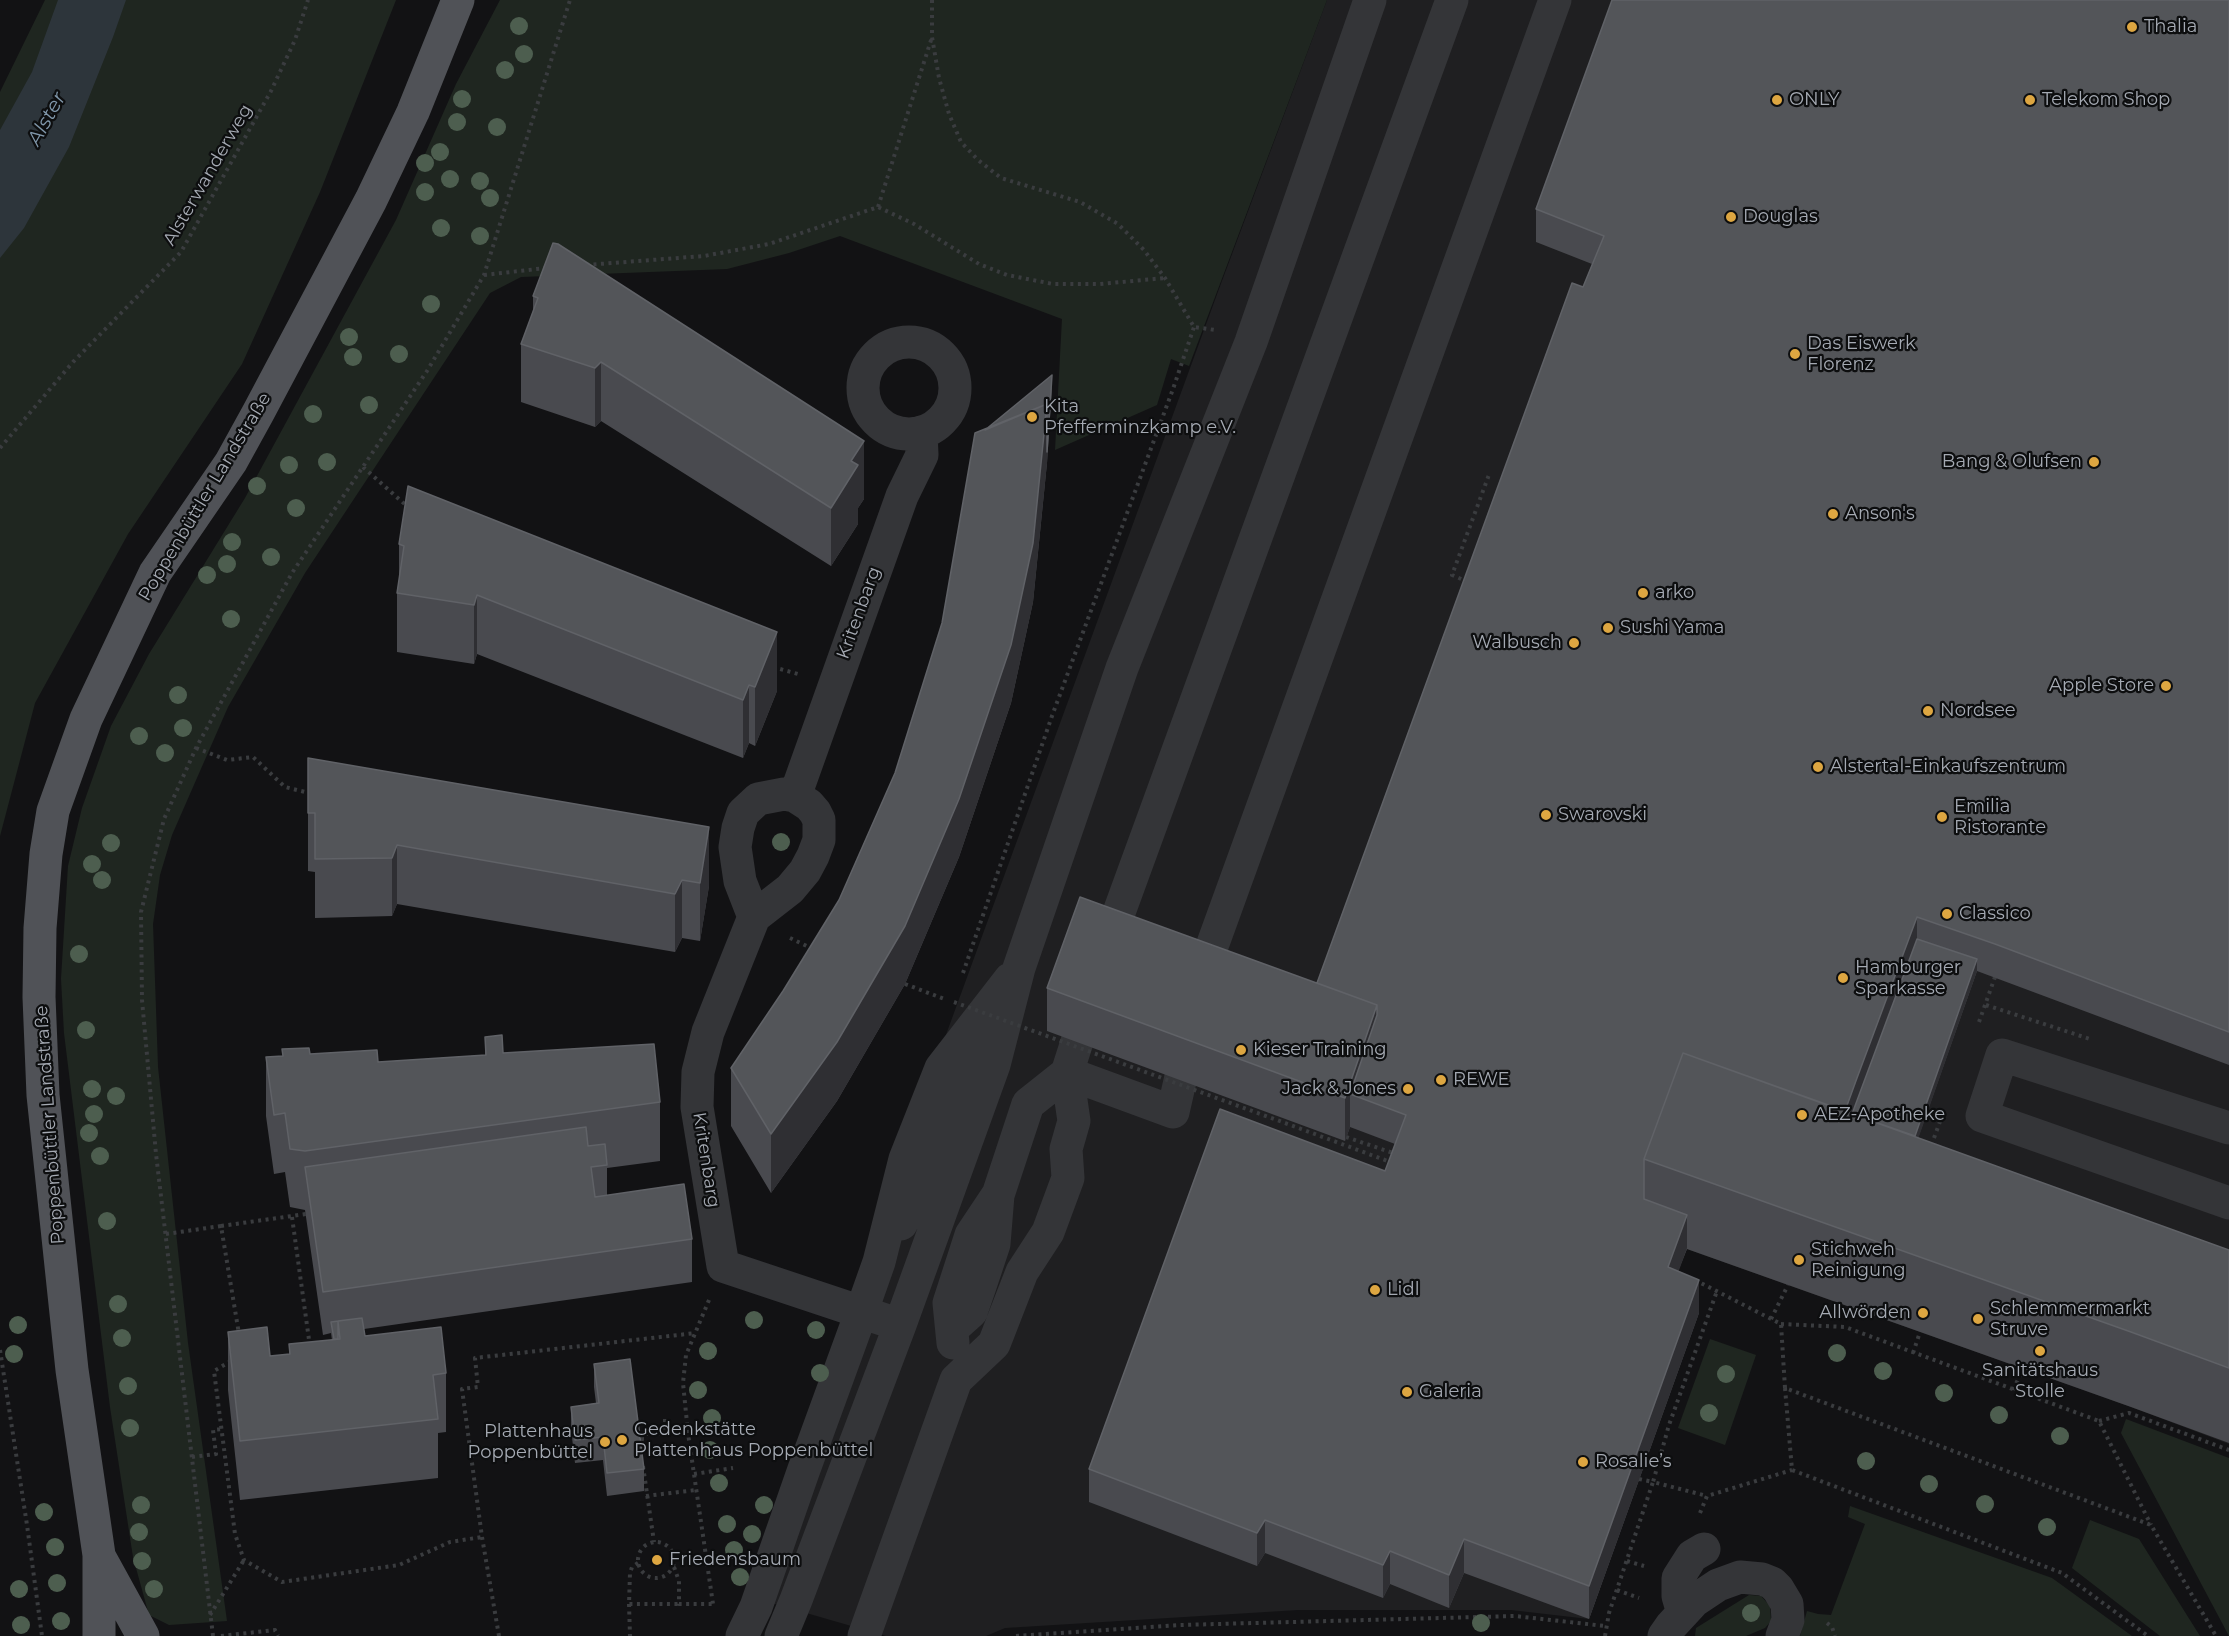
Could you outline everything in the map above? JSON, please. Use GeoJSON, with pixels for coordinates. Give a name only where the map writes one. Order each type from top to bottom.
{"type":"FeatureCollection","features":[{"type":"Feature","properties":{"kind":"main road","name":"Poppenbüttler Landstraße"},"geometry":{"type":"LineString","coordinates":[[99,1636],[99,1555],[72,1370],[43,1095],[39,997],[40,928],[46,854],[53,811],[86,719],[155,573],[231,462],[264,403],[376,190],[413,112],[458,0]]}},
{"type":"Feature","properties":{"kind":"main road","name":"Poppenbüttler Landstraße"},"geometry":{"type":"LineString","coordinates":[[99,1555],[143,1636]]}},
{"type":"Feature","properties":{"kind":"street"},"geometry":{"type":"LineString","coordinates":[[781,1636],[900,1325],[994,1065],[1019,968],[1122,668],[1251,342],[1370,0]]}},
{"type":"Feature","properties":{"kind":"street"},"geometry":{"type":"LineString","coordinates":[[956,1380],[994,1344],[1022,1272],[1048,1232],[1068,1178],[1066,1149],[1074,1120],[1067,1072],[1114,926],[1452,0]]}},
{"type":"Feature","properties":{"kind":"street"},"geometry":{"type":"LineString","coordinates":[[1067,1072],[1173,1112],[1207,960],[1555,0]]}},
{"type":"Feature","properties":{"kind":"street","name":"Kritenbarg"},"geometry":{"type":"LineString","coordinates":[[795,796],[902,496],[922,455],[921,432]]}},
{"type":"Feature","properties":{"kind":"street"},"geometry":{"type":"LineString","coordinates":[[784,794],[795,796],[815,812],[819,820],[819,840],[805,871],[790,889],[754,917],[740,881],[735,847],[743,813],[759,799],[784,794]]}},
{"type":"Feature","properties":{"kind":"street","name":"Kritenbarg"},"geometry":{"type":"LineString","coordinates":[[723,1266],[697,1107],[697,1080],[708,1032],[754,917]]}},
{"type":"Feature","properties":{"kind":"street"},"geometry":{"type":"LineString","coordinates":[[742,1636],[756,1607],[802,1472],[879,1262],[905,1159],[941,1068],[1019,968]]}},
{"type":"Feature","properties":{"kind":"street"},"geometry":{"type":"LineString","coordinates":[[2229,1128],[2002,1055],[1982,1116],[2229,1203]]}},
{"type":"Feature","properties":{"kind":"street"},"geometry":{"type":"LineString","coordinates":[[864,1636],[956,1380],[952,1329],[971,1312],[980,1286],[994,1244],[998,1195],[1028,1104],[1067,1072]]}},
{"type":"Feature","properties":{"kind":"street"},"geometry":{"type":"LineString","coordinates":[[723,1266],[900,1325]]}},
{"type":"Feature","properties":{"kind":"street"},"geometry":{"type":"LineString","coordinates":[[1674,1624],[1680,1573],[1699,1538]]}},
{"type":"Feature","properties":{"kind":"street"},"geometry":{"type":"LineString","coordinates":[[1674,1624],[1694,1601],[1718,1584],[1740,1577],[1762,1579],[1795,1597],[1782,1636]]}},
{"type":"Feature","properties":{"kind":"path","name":"Alsterwanderweg"},"geometry":{"type":"LineString","coordinates":[[0,448],[74,362],[181,252],[272,91],[295,40],[308,0]]}},
{"type":"Feature","properties":{"kind":"path"},"geometry":{"type":"LineString","coordinates":[[213,1636],[166,1234],[142,1000],[141,912],[164,819],[196,748],[292,573],[427,371],[484,275],[570,0]]}},
{"type":"Feature","properties":{"kind":"path"},"geometry":{"type":"LineString","coordinates":[[932,0],[932,37],[939,78],[949,114],[961,142],[978,160],[1001,178],[1080,202],[1118,224],[1144,250],[1165,278],[1194,327],[1052,716],[961,980]]}},
{"type":"Feature","properties":{"kind":"path"},"geometry":{"type":"LineString","coordinates":[[878,207],[932,37]]}},
{"type":"Feature","properties":{"kind":"path"},"geometry":{"type":"LineString","coordinates":[[589,276],[585,265],[704,256],[769,244],[878,207],[914,224],[979,264],[1007,275],[1053,284],[1100,284],[1165,278]]}},
{"type":"Feature","properties":{"kind":"path"},"geometry":{"type":"LineString","coordinates":[[484,275],[550,267]]}},
{"type":"Feature","properties":{"kind":"path"},"geometry":{"type":"LineString","coordinates":[[363,467],[415,513]]}},
{"type":"Feature","properties":{"kind":"path"},"geometry":{"type":"LineString","coordinates":[[1474,584],[1452,575],[1490,472]]}},
{"type":"Feature","properties":{"kind":"path"},"geometry":{"type":"LineString","coordinates":[[1465,592],[1469,582]]}},
{"type":"Feature","properties":{"kind":"path"},"geometry":{"type":"LineString","coordinates":[[771,666],[833,685]]}},
{"type":"Feature","properties":{"kind":"path"},"geometry":{"type":"LineString","coordinates":[[196,748],[226,760],[253,757],[285,787],[316,795]]}},
{"type":"Feature","properties":{"kind":"path"},"geometry":{"type":"LineString","coordinates":[[798,943],[818,951]]}},
{"type":"Feature","properties":{"kind":"path"},"geometry":{"type":"LineString","coordinates":[[905,984],[1400,1165]]}},
{"type":"Feature","properties":{"kind":"path"},"geometry":{"type":"LineString","coordinates":[[954,1002],[957,991]]}},
{"type":"Feature","properties":{"kind":"path"},"geometry":{"type":"LineString","coordinates":[[1346,1137],[1403,1157]]}},
{"type":"Feature","properties":{"kind":"path"},"geometry":{"type":"LineString","coordinates":[[166,1234],[306,1215]]}},
{"type":"Feature","properties":{"kind":"path"},"geometry":{"type":"LineString","coordinates":[[292,1217],[312,1356]]}},
{"type":"Feature","properties":{"kind":"path"},"geometry":{"type":"LineString","coordinates":[[221,1226],[241,1343]]}},
{"type":"Feature","properties":{"kind":"path"},"geometry":{"type":"LineString","coordinates":[[714,1610],[682,1383],[686,1355],[723,1266]]}},
{"type":"Feature","properties":{"kind":"path"},"geometry":{"type":"LineString","coordinates":[[1688,1277],[1781,1324],[1845,1328],[2099,1421],[2129,1413],[2229,1450]]}},
{"type":"Feature","properties":{"kind":"path"},"geometry":{"type":"LineString","coordinates":[[1771,1319],[1788,1285]]}},
{"type":"Feature","properties":{"kind":"path"},"geometry":{"type":"LineString","coordinates":[[1605,1636],[1605,1626],[1653,1482],[1669,1425],[1717,1292]]}},
{"type":"Feature","properties":{"kind":"path"},"geometry":{"type":"LineString","coordinates":[[1781,1324],[1792,1470]]}},
{"type":"Feature","properties":{"kind":"path"},"geometry":{"type":"LineString","coordinates":[[1913,1353],[1920,1332]]}},
{"type":"Feature","properties":{"kind":"path"},"geometry":{"type":"LineString","coordinates":[[499,1636],[482,1537],[462,1389],[478,1387],[475,1358],[696,1333]]}},
{"type":"Feature","properties":{"kind":"path"},"geometry":{"type":"LineString","coordinates":[[0,1350],[42,1636]]}},
{"type":"Feature","properties":{"kind":"path"},"geometry":{"type":"LineString","coordinates":[[233,1360],[214,1371],[235,1534],[244,1560],[282,1582],[399,1565],[450,1542],[482,1537]]}},
{"type":"Feature","properties":{"kind":"path"},"geometry":{"type":"LineString","coordinates":[[2013,1390],[2023,1369]]}},
{"type":"Feature","properties":{"kind":"path"},"geometry":{"type":"LineString","coordinates":[[1785,1388],[2151,1525]]}},
{"type":"Feature","properties":{"kind":"path"},"geometry":{"type":"LineString","coordinates":[[665,1419],[665,1433]]}},
{"type":"Feature","properties":{"kind":"path"},"geometry":{"type":"LineString","coordinates":[[2099,1421],[2151,1525],[2216,1636]]}},
{"type":"Feature","properties":{"kind":"path"},"geometry":{"type":"LineString","coordinates":[[192,1457],[216,1454],[213,1430],[223,1429]]}},
{"type":"Feature","properties":{"kind":"path"},"geometry":{"type":"LineString","coordinates":[[636,1431],[646,1431],[646,1434],[688,1433]]}},
{"type":"Feature","properties":{"kind":"path"},"geometry":{"type":"LineString","coordinates":[[642,1455],[640,1438],[646,1438],[646,1434]]}},
{"type":"Feature","properties":{"kind":"path"},"geometry":{"type":"LineString","coordinates":[[643,1465],[654,1542]]}},
{"type":"Feature","properties":{"kind":"path"},"geometry":{"type":"LineString","coordinates":[[694,1474],[733,1468]]}},
{"type":"Feature","properties":{"kind":"path"},"geometry":{"type":"LineString","coordinates":[[1640,1479],[1707,1496],[1792,1470],[2062,1573],[2148,1636]]}},
{"type":"Feature","properties":{"kind":"path"},"geometry":{"type":"LineString","coordinates":[[646,1496],[696,1490]]}},
{"type":"Feature","properties":{"kind":"path"},"geometry":{"type":"LineString","coordinates":[[1699,1538],[1707,1496]]}},
{"type":"Feature","properties":{"kind":"path"},"geometry":{"type":"LineString","coordinates":[[674,1566],[666,1576],[654,1578],[644,1573],[638,1563],[638,1558],[644,1547],[654,1542],[666,1544],[671,1548],[679,1581],[679,1604]]}},
{"type":"Feature","properties":{"kind":"path"},"geometry":{"type":"LineString","coordinates":[[210,1615],[244,1560]]}},
{"type":"Feature","properties":{"kind":"path"},"geometry":{"type":"LineString","coordinates":[[1627,1560],[1644,1566]]}},
{"type":"Feature","properties":{"kind":"path"},"geometry":{"type":"LineString","coordinates":[[630,1636],[630,1573],[632,1567],[638,1563]]}},
{"type":"Feature","properties":{"kind":"path"},"geometry":{"type":"LineString","coordinates":[[1617,1590],[1635,1596]]}},
{"type":"Feature","properties":{"kind":"path"},"geometry":{"type":"LineString","coordinates":[[629,1604],[713,1604]]}},
{"type":"Feature","properties":{"kind":"path"},"geometry":{"type":"LineString","coordinates":[[1016,1636],[1180,1625],[1515,1616],[1605,1626]]}},
{"type":"Feature","properties":{"kind":"path"},"geometry":{"type":"LineString","coordinates":[[221,1636],[275,1630],[278,1636]]}},
{"type":"Feature","properties":{"kind":"shaded area"},"geometry":{"type":"Polygon","coordinates":[[[45,0],[396,0],[320,192],[242,364],[128,534],[35,703],[0,836],[0,92],[45,0]]]}},
{"type":"Feature","properties":{"kind":"shaded area"},"geometry":{"type":"Polygon","coordinates":[[[500,0],[1327,0],[1189,366],[1171,359],[1157,405],[1055,450],[1062,319],[840,236],[789,253],[727,269],[521,277],[490,293],[305,573],[228,707],[172,835],[160,875],[153,924],[158,1067],[188,1343],[227,1621],[169,1625],[149,1615],[133,1557],[110,1407],[64,1033],[61,979],[68,866],[82,808],[111,726],[149,654],[245,498],[396,220],[456,84],[500,0]]]}},
{"type":"Feature","properties":{"kind":"shaded area"},"geometry":{"type":"Polygon","coordinates":[[[1327,0],[2229,0],[2229,1444],[1687,1249],[1668,1300],[1691,1333],[1589,1619],[1511,1610],[1298,1610],[1005,1628],[986,1636],[886,1636],[744,1595],[839,1327],[1327,0]]]}},
{"type":"Feature","properties":{"kind":"shaded area"},"geometry":{"type":"Polygon","coordinates":[[[1710,1339],[1756,1355],[1725,1445],[1678,1428],[1710,1339]]]}},
{"type":"Feature","properties":{"kind":"shaded area"},"geometry":{"type":"Polygon","coordinates":[[[2126,1419],[2229,1458],[2229,1636],[2121,1433],[2126,1419]]]}},
{"type":"Feature","properties":{"kind":"shaded area"},"geometry":{"type":"Polygon","coordinates":[[[1850,1506],[2052,1578],[2132,1636],[1800,1636],[1807,1611],[1831,1615],[1865,1524],[1848,1517],[1850,1506]]]}},
{"type":"Feature","properties":{"kind":"shaded area"},"geometry":{"type":"Polygon","coordinates":[[[2090,1520],[2139,1539],[2200,1636],[2160,1636],[2072,1568],[2090,1520]]]}},
{"type":"Feature","properties":{"kind":"shaded area"},"geometry":{"type":"Polygon","coordinates":[[[1749,1595],[1761,1596],[1770,1606],[1771,1621],[1765,1628],[1746,1636],[1695,1636],[1696,1628],[1749,1595]]]}},
{"type":"Feature","properties":{"kind":"water","name":"Alster"},"geometry":{"type":"Polygon","coordinates":[[[58,0],[126,0],[69,147],[24,228],[0,258],[0,130],[32,72],[58,0]]]}},
{"type":"Feature","properties":{"kind":"building","name":"Alstertal-Einkaufszentrum"},"geometry":{"type":"Polygon","coordinates":[[[1612,0],[2229,0],[2229,1032],[1917,917],[1845,1111],[1683,1053],[1644,1159],[1644,1199],[1687,1215],[1668,1267],[1699,1280],[1589,1586],[1464,1539],[1449,1575],[1390,1551],[1383,1565],[1265,1520],[1257,1533],[1089,1469],[1220,1109],[1385,1171],[1406,1115],[1350,1094],[1377,1015],[1377,1005],[1317,983],[1572,283],[1583,287],[1604,236],[1536,209],[1612,0]]]}},
{"type":"Feature","properties":{"kind":"building"},"geometry":{"type":"Polygon","coordinates":[[[553,243],[558,244],[864,441],[851,461],[858,465],[831,508],[601,362],[595,368],[521,344],[538,298],[533,296],[553,243]]]}},
{"type":"Feature","properties":{"kind":"building"},"geometry":{"type":"Polygon","coordinates":[[[1052,375],[1047,452],[1047,404],[985,430],[1052,375]]]}},
{"type":"Feature","properties":{"kind":"building"},"geometry":{"type":"Polygon","coordinates":[[[1047,404],[1033,543],[1011,645],[959,799],[905,926],[837,1042],[771,1134],[731,1068],[783,991],[839,900],[895,773],[942,623],[975,433],[1047,404]]]}},
{"type":"Feature","properties":{"kind":"building"},"geometry":{"type":"Polygon","coordinates":[[[408,486],[777,632],[755,687],[749,685],[743,700],[477,595],[474,605],[397,593],[404,546],[399,544],[408,486]]]}},
{"type":"Feature","properties":{"kind":"building"},"geometry":{"type":"Polygon","coordinates":[[[308,758],[709,827],[700,883],[682,880],[675,894],[397,845],[392,858],[315,859],[315,813],[308,813],[308,758]]]}},
{"type":"Feature","properties":{"kind":"building"},"geometry":{"type":"Polygon","coordinates":[[[1080,897],[1377,1005],[1345,1098],[1047,988],[1080,897]]]}},
{"type":"Feature","properties":{"kind":"building"},"geometry":{"type":"Polygon","coordinates":[[[1917,939],[1977,959],[1915,1136],[1852,1114],[1917,939]]]}},
{"type":"Feature","properties":{"kind":"building"},"geometry":{"type":"Polygon","coordinates":[[[502,1035],[503,1053],[654,1044],[660,1102],[305,1151],[290,1149],[285,1113],[274,1115],[266,1057],[283,1056],[282,1049],[309,1048],[310,1054],[377,1050],[378,1062],[486,1055],[485,1037],[502,1035]]]}},
{"type":"Feature","properties":{"kind":"building"},"geometry":{"type":"Polygon","coordinates":[[[1683,1053],[2229,1250],[2229,1368],[1644,1159],[1683,1053]]]}},
{"type":"Feature","properties":{"kind":"building"},"geometry":{"type":"Polygon","coordinates":[[[586,1127],[588,1146],[605,1144],[607,1165],[591,1167],[595,1197],[684,1184],[692,1239],[323,1292],[305,1167],[586,1127]]]}},
{"type":"Feature","properties":{"kind":"building"},"geometry":{"type":"Polygon","coordinates":[[[362,1318],[365,1336],[441,1327],[446,1373],[433,1375],[438,1419],[240,1441],[228,1332],[267,1327],[270,1356],[290,1354],[289,1344],[340,1339],[338,1321],[362,1318]]]}},
{"type":"Feature","properties":{"kind":"building"},"geometry":{"type":"Polygon","coordinates":[[[338,1321],[338,1339],[334,1339],[331,1322],[338,1321]]]}},
{"type":"Feature","properties":{"kind":"building","name":"Plattenhaus Poppenbüttel"},"geometry":{"type":"Polygon","coordinates":[[[630,1359],[644,1469],[607,1473],[603,1437],[575,1440],[571,1407],[599,1403],[594,1364],[630,1359]]]}},
{"type":"Feature","properties":{"kind":"place","name":"Thalia"},"geometry":{"type":"Point","coordinates":[2132,27]}},
{"type":"Feature","properties":{"kind":"place","name":"ONLY"},"geometry":{"type":"Point","coordinates":[1777,100]}},
{"type":"Feature","properties":{"kind":"place","name":"Telekom Shop"},"geometry":{"type":"Point","coordinates":[2030,100]}},
{"type":"Feature","properties":{"kind":"place","name":"Douglas"},"geometry":{"type":"Point","coordinates":[1731,217]}},
{"type":"Feature","properties":{"kind":"place","name":"Das Eiswerk Florenz"},"geometry":{"type":"Point","coordinates":[1795,354]}},
{"type":"Feature","properties":{"kind":"place","name":"Kita Pfefferminzkamp e.V."},"geometry":{"type":"Point","coordinates":[1032,417]}},
{"type":"Feature","properties":{"kind":"place","name":"Bang & Olufsen"},"geometry":{"type":"Point","coordinates":[2094,462]}},
{"type":"Feature","properties":{"kind":"place","name":"Anson's"},"geometry":{"type":"Point","coordinates":[1833,514]}},
{"type":"Feature","properties":{"kind":"place","name":"arko"},"geometry":{"type":"Point","coordinates":[1643,593]}},
{"type":"Feature","properties":{"kind":"place","name":"Sushi Yama"},"geometry":{"type":"Point","coordinates":[1608,628]}},
{"type":"Feature","properties":{"kind":"place","name":"Walbusch"},"geometry":{"type":"Point","coordinates":[1574,643]}},
{"type":"Feature","properties":{"kind":"place","name":"Apple Store"},"geometry":{"type":"Point","coordinates":[2166,686]}},
{"type":"Feature","properties":{"kind":"place","name":"Nordsee"},"geometry":{"type":"Point","coordinates":[1928,711]}},
{"type":"Feature","properties":{"kind":"place","name":"Alstertal-Einkaufszentrum"},"geometry":{"type":"Point","coordinates":[1818,767]}},
{"type":"Feature","properties":{"kind":"place","name":"Swarovski"},"geometry":{"type":"Point","coordinates":[1546,815]}},
{"type":"Feature","properties":{"kind":"place","name":"Emilia Ristorante"},"geometry":{"type":"Point","coordinates":[1942,817]}},
{"type":"Feature","properties":{"kind":"place","name":"Classico"},"geometry":{"type":"Point","coordinates":[1947,914]}},
{"type":"Feature","properties":{"kind":"place","name":"Hamburger Sparkasse"},"geometry":{"type":"Point","coordinates":[1843,978]}},
{"type":"Feature","properties":{"kind":"place","name":"Kieser Training"},"geometry":{"type":"Point","coordinates":[1241,1050]}},
{"type":"Feature","properties":{"kind":"place","name":"REWE"},"geometry":{"type":"Point","coordinates":[1441,1080]}},
{"type":"Feature","properties":{"kind":"place","name":"Jack & Jones"},"geometry":{"type":"Point","coordinates":[1408,1089]}},
{"type":"Feature","properties":{"kind":"place","name":"AEZ-Apotheke"},"geometry":{"type":"Point","coordinates":[1802,1115]}},
{"type":"Feature","properties":{"kind":"place","name":"Stichweh Reinigung"},"geometry":{"type":"Point","coordinates":[1799,1260]}},
{"type":"Feature","properties":{"kind":"place","name":"Lidl"},"geometry":{"type":"Point","coordinates":[1375,1290]}},
{"type":"Feature","properties":{"kind":"place","name":"Allwörden"},"geometry":{"type":"Point","coordinates":[1923,1313]}},
{"type":"Feature","properties":{"kind":"place","name":"Schlemmermarkt Struve"},"geometry":{"type":"Point","coordinates":[1978,1319]}},
{"type":"Feature","properties":{"kind":"place","name":"Sanitätshaus Stolle"},"geometry":{"type":"Point","coordinates":[2040,1351]}},
{"type":"Feature","properties":{"kind":"place","name":"Galeria"},"geometry":{"type":"Point","coordinates":[1407,1392]}},
{"type":"Feature","properties":{"kind":"place","name":"Gedenkstätte Plattenhaus Poppenbüttel"},"geometry":{"type":"Point","coordinates":[622,1440]}},
{"type":"Feature","properties":{"kind":"place","name":"Plattenhaus Poppenbüttel"},"geometry":{"type":"Point","coordinates":[605,1442]}},
{"type":"Feature","properties":{"kind":"place","name":"Rosalie’s"},"geometry":{"type":"Point","coordinates":[1583,1462]}},
{"type":"Feature","properties":{"kind":"place","name":"Friedensbaum"},"geometry":{"type":"Point","coordinates":[657,1560]}}]}
